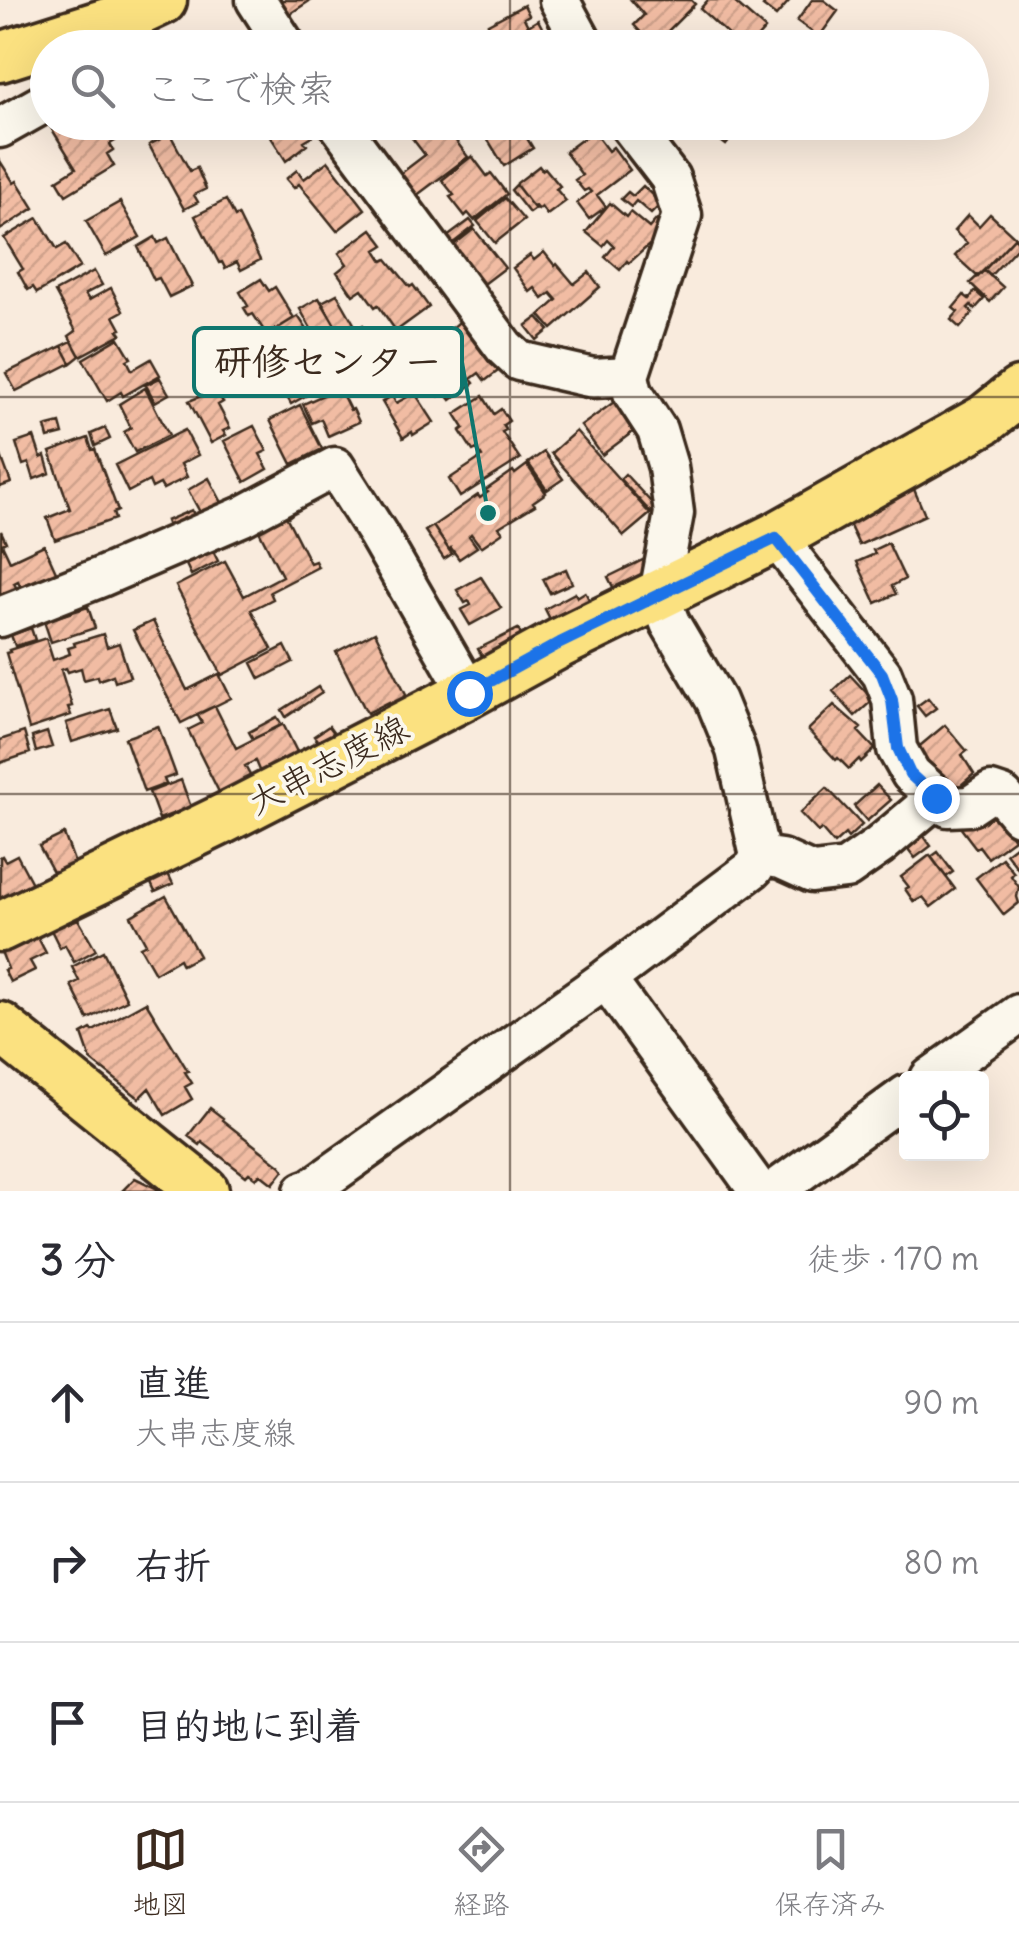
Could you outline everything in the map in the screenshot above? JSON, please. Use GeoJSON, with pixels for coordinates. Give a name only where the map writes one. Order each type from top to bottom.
{"type":"FeatureCollection","features":[{"type":"Feature","properties":{"kind":"main road"},"geometry":{"type":"LineString","coordinates":[[105,30],[140,21]]}},
{"type":"Feature","properties":{"kind":"main road"},"geometry":{"type":"LineString","coordinates":[[0,57],[30,49]]}},
{"type":"Feature","properties":{"kind":"main road","name":"大串志度線"},"geometry":{"type":"LineString","coordinates":[[0,927],[221,820],[560,643],[776,538],[984,420],[1019,392]]}},
{"type":"Feature","properties":{"kind":"main road"},"geometry":{"type":"LineString","coordinates":[[0,1027],[204,1191]]}},
{"type":"Feature","properties":{"kind":"street"},"geometry":{"type":"LineString","coordinates":[[256,0],[275,30]]}},
{"type":"Feature","properties":{"kind":"street"},"geometry":{"type":"LineString","coordinates":[[559,0],[575,30]]}},
{"type":"Feature","properties":{"kind":"street"},"geometry":{"type":"LineString","coordinates":[[0,128],[30,111]]}},
{"type":"Feature","properties":{"kind":"street"},"geometry":{"type":"LineString","coordinates":[[350,140],[504,348],[520,360],[593,378],[629,376]]}},
{"type":"Feature","properties":{"kind":"street"},"geometry":{"type":"LineString","coordinates":[[304,1191],[606,978],[754,868],[760,856],[736,750],[716,702],[670,623],[659,594],[674,512],[668,467],[657,430],[633,393],[629,376],[682,215],[670,178],[641,140]]}},
{"type":"Feature","properties":{"kind":"street"},"geometry":{"type":"LineString","coordinates":[[0,616],[244,516],[335,467],[469,693]]}},
{"type":"Feature","properties":{"kind":"street"},"geometry":{"type":"LineString","coordinates":[[776,538],[882,674],[892,700],[898,748],[910,774],[948,807],[970,806],[991,792],[1003,796],[1019,815]]}},
{"type":"Feature","properties":{"kind":"street"},"geometry":{"type":"LineString","coordinates":[[760,856],[781,859],[812,873],[846,869],[936,798]]}},
{"type":"Feature","properties":{"kind":"street"},"geometry":{"type":"LineString","coordinates":[[606,978],[759,1191]]}},
{"type":"Feature","properties":{"kind":"street"},"geometry":{"type":"LineString","coordinates":[[940,1071],[1019,1014]]}},
{"type":"Feature","properties":{"kind":"street"},"geometry":{"type":"LineString","coordinates":[[774,1191],[899,1100]]}},
{"type":"Feature","properties":{"kind":"building"},"geometry":{"type":"Polygon","coordinates":[[[265,0],[311,0],[288,15],[265,0]]]}},
{"type":"Feature","properties":{"kind":"building"},"geometry":{"type":"Polygon","coordinates":[[[631,0],[691,0],[695,4],[669,30],[639,30],[634,25],[644,15],[631,0]]]}},
{"type":"Feature","properties":{"kind":"building"},"geometry":{"type":"Polygon","coordinates":[[[708,0],[732,0],[765,29],[723,30],[700,9],[708,0]]]}},
{"type":"Feature","properties":{"kind":"building"},"geometry":{"type":"Polygon","coordinates":[[[768,0],[790,0],[776,16],[763,6],[768,0]]]}},
{"type":"Feature","properties":{"kind":"building"},"geometry":{"type":"Polygon","coordinates":[[[812,0],[824,0],[838,11],[824,30],[809,30],[797,21],[812,0]]]}},
{"type":"Feature","properties":{"kind":"building"},"geometry":{"type":"Polygon","coordinates":[[[524,5],[529,15],[524,18],[528,26],[538,20],[543,30],[488,30],[488,24],[524,5]]]}},
{"type":"Feature","properties":{"kind":"building"},"geometry":{"type":"Polygon","coordinates":[[[59,140],[114,140],[110,144],[113,150],[107,154],[114,166],[66,195],[57,180],[76,168],[59,140]]]}},
{"type":"Feature","properties":{"kind":"building"},"geometry":{"type":"Polygon","coordinates":[[[173,140],[190,171],[197,168],[206,189],[194,195],[198,202],[184,209],[149,145],[173,140]]]}},
{"type":"Feature","properties":{"kind":"building"},"geometry":{"type":"Polygon","coordinates":[[[273,140],[306,140],[307,145],[286,161],[273,140]]]}},
{"type":"Feature","properties":{"kind":"building"},"geometry":{"type":"Polygon","coordinates":[[[414,140],[455,140],[468,157],[412,199],[396,177],[425,155],[414,140]]]}},
{"type":"Feature","properties":{"kind":"building"},"geometry":{"type":"Polygon","coordinates":[[[488,140],[528,140],[533,148],[504,166],[488,140]]]}},
{"type":"Feature","properties":{"kind":"building"},"geometry":{"type":"Polygon","coordinates":[[[581,140],[600,140],[608,151],[613,147],[630,170],[597,195],[606,207],[589,219],[577,203],[591,192],[584,191],[575,180],[582,175],[565,152],[581,140]]]}},
{"type":"Feature","properties":{"kind":"building"},"geometry":{"type":"Polygon","coordinates":[[[472,156],[507,194],[474,220],[468,213],[465,216],[442,180],[472,156]]]}},
{"type":"Feature","properties":{"kind":"building"},"geometry":{"type":"Polygon","coordinates":[[[0,161],[34,208],[0,230],[0,161]]]}},
{"type":"Feature","properties":{"kind":"building"},"geometry":{"type":"Polygon","coordinates":[[[328,161],[365,209],[337,231],[299,184],[294,188],[286,179],[297,170],[304,179],[328,161]]]}},
{"type":"Feature","properties":{"kind":"building"},"geometry":{"type":"Polygon","coordinates":[[[539,166],[560,186],[556,189],[566,201],[547,215],[541,207],[533,207],[517,186],[539,166]]]}},
{"type":"Feature","properties":{"kind":"building"},"geometry":{"type":"Polygon","coordinates":[[[516,185],[536,208],[529,213],[511,190],[516,185]]]}},
{"type":"Feature","properties":{"kind":"building"},"geometry":{"type":"Polygon","coordinates":[[[643,186],[661,204],[651,214],[636,201],[631,207],[621,199],[628,192],[633,196],[643,186]]]}},
{"type":"Feature","properties":{"kind":"building"},"geometry":{"type":"Polygon","coordinates":[[[505,198],[524,220],[495,243],[477,221],[505,198]]]}},
{"type":"Feature","properties":{"kind":"building"},"geometry":{"type":"Polygon","coordinates":[[[226,200],[235,217],[238,215],[260,260],[241,270],[237,262],[225,268],[219,263],[195,216],[226,200]]]}},
{"type":"Feature","properties":{"kind":"building"},"geometry":{"type":"Polygon","coordinates":[[[120,202],[140,237],[106,256],[86,221],[120,202]]]}},
{"type":"Feature","properties":{"kind":"building"},"geometry":{"type":"Polygon","coordinates":[[[610,203],[626,217],[630,212],[649,228],[656,220],[662,226],[658,237],[620,270],[605,257],[614,246],[608,240],[603,246],[586,232],[610,203]]]}},
{"type":"Feature","properties":{"kind":"building"},"geometry":{"type":"Polygon","coordinates":[[[990,214],[1015,237],[978,277],[955,256],[967,243],[954,231],[968,215],[979,226],[990,214]]]}},
{"type":"Feature","properties":{"kind":"building"},"geometry":{"type":"Polygon","coordinates":[[[38,218],[57,249],[66,244],[80,267],[37,293],[33,287],[28,290],[18,272],[23,269],[4,238],[38,218]]]}},
{"type":"Feature","properties":{"kind":"building"},"geometry":{"type":"Polygon","coordinates":[[[470,220],[475,226],[448,247],[443,240],[470,220]]]}},
{"type":"Feature","properties":{"kind":"building"},"geometry":{"type":"Polygon","coordinates":[[[372,229],[384,245],[376,250],[383,261],[387,259],[410,287],[413,285],[429,307],[396,331],[362,289],[353,295],[337,272],[347,264],[339,253],[372,229]]]}},
{"type":"Feature","properties":{"kind":"building"},"geometry":{"type":"Polygon","coordinates":[[[474,229],[505,268],[480,287],[450,248],[474,229]]]}},
{"type":"Feature","properties":{"kind":"building"},"geometry":{"type":"Polygon","coordinates":[[[155,237],[158,243],[168,238],[192,286],[169,297],[159,278],[154,280],[138,247],[155,237]]]}},
{"type":"Feature","properties":{"kind":"building"},"geometry":{"type":"Polygon","coordinates":[[[1015,237],[1019,245],[990,276],[984,270],[1015,237]]]}},
{"type":"Feature","properties":{"kind":"building"},"geometry":{"type":"Polygon","coordinates":[[[544,252],[574,284],[589,272],[600,287],[552,329],[540,315],[557,300],[551,293],[543,299],[535,288],[530,292],[513,268],[530,255],[534,260],[544,252]]]}},
{"type":"Feature","properties":{"kind":"building"},"geometry":{"type":"Polygon","coordinates":[[[984,270],[1003,287],[990,302],[970,283],[984,270]]]}},
{"type":"Feature","properties":{"kind":"building"},"geometry":{"type":"Polygon","coordinates":[[[94,271],[102,285],[85,294],[89,300],[111,288],[123,311],[114,316],[121,334],[80,356],[69,336],[76,331],[55,292],[94,271]]]}},
{"type":"Feature","properties":{"kind":"building"},"geometry":{"type":"Polygon","coordinates":[[[261,279],[269,291],[275,287],[294,318],[267,335],[253,314],[249,316],[240,292],[261,279]]]}},
{"type":"Feature","properties":{"kind":"building"},"geometry":{"type":"Polygon","coordinates":[[[975,291],[984,299],[975,309],[971,305],[968,308],[973,313],[960,328],[951,320],[958,312],[953,308],[964,295],[969,299],[975,291]]]}},
{"type":"Feature","properties":{"kind":"building"},"geometry":{"type":"Polygon","coordinates":[[[337,294],[357,329],[342,337],[322,302],[337,294]]]}},
{"type":"Feature","properties":{"kind":"building"},"geometry":{"type":"Polygon","coordinates":[[[319,298],[342,337],[322,348],[300,309],[319,298]]]}},
{"type":"Feature","properties":{"kind":"building"},"geometry":{"type":"Polygon","coordinates":[[[298,316],[308,331],[258,352],[253,343],[298,316]]]}},
{"type":"Feature","properties":{"kind":"building"},"geometry":{"type":"Polygon","coordinates":[[[538,317],[549,330],[537,340],[526,326],[538,317]]]}},
{"type":"Feature","properties":{"kind":"building"},"geometry":{"type":"Polygon","coordinates":[[[459,322],[470,337],[480,330],[506,365],[485,381],[479,373],[471,379],[474,383],[451,400],[445,392],[439,396],[416,360],[459,322]]]}},
{"type":"Feature","properties":{"kind":"building"},"geometry":{"type":"Polygon","coordinates":[[[363,325],[398,375],[372,393],[351,362],[343,369],[330,349],[363,325]]]}},
{"type":"Feature","properties":{"kind":"building"},"geometry":{"type":"Polygon","coordinates":[[[119,338],[131,358],[127,360],[132,370],[151,359],[160,375],[107,401],[83,359],[119,338]]]}},
{"type":"Feature","properties":{"kind":"building"},"geometry":{"type":"Polygon","coordinates":[[[72,341],[80,356],[71,363],[62,346],[72,341]]]}},
{"type":"Feature","properties":{"kind":"building"},"geometry":{"type":"Polygon","coordinates":[[[62,346],[71,363],[16,391],[6,373],[62,346]]]}},
{"type":"Feature","properties":{"kind":"building"},"geometry":{"type":"Polygon","coordinates":[[[312,347],[325,369],[319,372],[326,384],[291,404],[271,362],[297,348],[300,354],[312,347]]]}},
{"type":"Feature","properties":{"kind":"building"},"geometry":{"type":"Polygon","coordinates":[[[160,378],[169,394],[155,402],[146,385],[160,378]]]}},
{"type":"Feature","properties":{"kind":"building"},"geometry":{"type":"Polygon","coordinates":[[[145,388],[169,435],[135,452],[124,432],[131,428],[119,404],[145,388]]]}},
{"type":"Feature","properties":{"kind":"building"},"geometry":{"type":"Polygon","coordinates":[[[339,388],[359,422],[328,436],[321,419],[312,423],[303,404],[339,388]]]}},
{"type":"Feature","properties":{"kind":"building"},"geometry":{"type":"Polygon","coordinates":[[[216,390],[223,402],[218,405],[230,428],[223,431],[226,435],[211,443],[189,401],[216,390]]]}},
{"type":"Feature","properties":{"kind":"building"},"geometry":{"type":"Polygon","coordinates":[[[415,393],[434,422],[403,438],[382,402],[392,396],[396,403],[415,393]]]}},
{"type":"Feature","properties":{"kind":"building"},"geometry":{"type":"Polygon","coordinates":[[[483,396],[494,414],[501,409],[509,421],[502,432],[520,459],[460,497],[449,479],[482,457],[460,431],[464,428],[455,414],[483,396]]]}},
{"type":"Feature","properties":{"kind":"building"},"geometry":{"type":"Polygon","coordinates":[[[621,397],[642,425],[602,455],[581,426],[621,397]]]}},
{"type":"Feature","properties":{"kind":"building"},"geometry":{"type":"Polygon","coordinates":[[[300,405],[322,449],[292,464],[270,420],[300,405]]]}},
{"type":"Feature","properties":{"kind":"building"},"geometry":{"type":"Polygon","coordinates":[[[60,423],[63,434],[48,438],[45,427],[60,423]]]}},
{"type":"Feature","properties":{"kind":"building"},"geometry":{"type":"Polygon","coordinates":[[[254,426],[267,451],[260,454],[268,469],[245,482],[224,441],[254,426]]]}},
{"type":"Feature","properties":{"kind":"building"},"geometry":{"type":"Polygon","coordinates":[[[105,428],[110,439],[95,446],[91,434],[105,428]]]}},
{"type":"Feature","properties":{"kind":"building"},"geometry":{"type":"Polygon","coordinates":[[[185,430],[198,455],[181,464],[187,477],[163,489],[160,484],[152,488],[149,481],[128,492],[115,465],[185,430]]]}},
{"type":"Feature","properties":{"kind":"building"},"geometry":{"type":"Polygon","coordinates":[[[576,431],[650,514],[624,536],[551,453],[576,431]]]}},
{"type":"Feature","properties":{"kind":"building"},"geometry":{"type":"Polygon","coordinates":[[[34,437],[50,473],[34,479],[29,463],[23,465],[16,443],[34,437]]]}},
{"type":"Feature","properties":{"kind":"building"},"geometry":{"type":"Polygon","coordinates":[[[88,438],[118,511],[113,513],[115,519],[55,540],[47,518],[70,509],[50,452],[88,438]]]}},
{"type":"Feature","properties":{"kind":"building"},"geometry":{"type":"Polygon","coordinates":[[[544,452],[563,479],[547,490],[528,463],[544,452]]]}},
{"type":"Feature","properties":{"kind":"building"},"geometry":{"type":"Polygon","coordinates":[[[0,453],[11,483],[0,487],[0,453]]]}},
{"type":"Feature","properties":{"kind":"building"},"geometry":{"type":"Polygon","coordinates":[[[527,465],[546,493],[533,502],[535,505],[499,527],[503,532],[481,547],[471,534],[477,547],[459,559],[433,526],[527,465]]]}},
{"type":"Feature","properties":{"kind":"building"},"geometry":{"type":"Polygon","coordinates":[[[625,474],[661,513],[656,518],[620,479],[625,474]]]}},
{"type":"Feature","properties":{"kind":"building"},"geometry":{"type":"Polygon","coordinates":[[[209,478],[228,514],[207,525],[188,490],[209,478]]]}},
{"type":"Feature","properties":{"kind":"building"},"geometry":{"type":"Polygon","coordinates":[[[913,487],[925,515],[859,545],[846,518],[913,487]]]}},
{"type":"Feature","properties":{"kind":"building"},"geometry":{"type":"Polygon","coordinates":[[[286,505],[291,515],[287,518],[310,563],[315,561],[318,567],[270,592],[273,599],[251,610],[272,649],[222,675],[176,586],[225,561],[244,596],[282,576],[254,521],[286,505]]]}},
{"type":"Feature","properties":{"kind":"building"},"geometry":{"type":"Polygon","coordinates":[[[192,510],[199,529],[173,540],[166,521],[192,510]]]}},
{"type":"Feature","properties":{"kind":"building"},"geometry":{"type":"Polygon","coordinates":[[[433,526],[452,554],[444,559],[425,531],[433,526]]]}},
{"type":"Feature","properties":{"kind":"building"},"geometry":{"type":"Polygon","coordinates":[[[1,531],[10,561],[44,545],[58,576],[25,597],[18,581],[14,583],[19,593],[0,601],[1,531]]]}},
{"type":"Feature","properties":{"kind":"building"},"geometry":{"type":"Polygon","coordinates":[[[209,543],[218,561],[191,575],[182,556],[209,543]]]}},
{"type":"Feature","properties":{"kind":"building"},"geometry":{"type":"Polygon","coordinates":[[[888,543],[905,579],[892,586],[896,594],[876,603],[857,562],[888,543]]]}},
{"type":"Feature","properties":{"kind":"building"},"geometry":{"type":"Polygon","coordinates":[[[647,558],[657,579],[616,593],[608,577],[647,558]]]}},
{"type":"Feature","properties":{"kind":"building"},"geometry":{"type":"Polygon","coordinates":[[[566,569],[572,583],[550,593],[543,579],[566,569]]]}},
{"type":"Feature","properties":{"kind":"building"},"geometry":{"type":"Polygon","coordinates":[[[481,577],[501,608],[470,625],[461,610],[471,605],[469,601],[465,603],[457,590],[481,577]]]}},
{"type":"Feature","properties":{"kind":"building"},"geometry":{"type":"Polygon","coordinates":[[[585,592],[596,612],[553,625],[545,609],[585,592]]]}},
{"type":"Feature","properties":{"kind":"building"},"geometry":{"type":"Polygon","coordinates":[[[88,607],[95,628],[51,642],[44,621],[88,607]]]}},
{"type":"Feature","properties":{"kind":"building"},"geometry":{"type":"Polygon","coordinates":[[[153,621],[187,690],[219,674],[231,698],[181,723],[133,630],[153,621]]]}},
{"type":"Feature","properties":{"kind":"building"},"geometry":{"type":"Polygon","coordinates":[[[31,628],[35,640],[15,646],[11,635],[31,628]]]}},
{"type":"Feature","properties":{"kind":"building"},"geometry":{"type":"Polygon","coordinates":[[[518,629],[528,649],[486,664],[478,649],[518,629]]]}},
{"type":"Feature","properties":{"kind":"building"},"geometry":{"type":"Polygon","coordinates":[[[375,632],[410,702],[392,711],[389,702],[367,713],[336,652],[375,632]]]}},
{"type":"Feature","properties":{"kind":"building"},"geometry":{"type":"Polygon","coordinates":[[[103,634],[107,647],[119,643],[130,677],[115,682],[113,675],[84,680],[81,668],[61,670],[71,715],[29,729],[6,653],[46,638],[53,660],[70,654],[68,648],[74,643],[103,634]]]}},
{"type":"Feature","properties":{"kind":"building"},"geometry":{"type":"Polygon","coordinates":[[[285,646],[293,662],[260,679],[252,663],[285,646]]]}},
{"type":"Feature","properties":{"kind":"building"},"geometry":{"type":"Polygon","coordinates":[[[850,675],[873,700],[855,716],[833,691],[850,675]]]}},
{"type":"Feature","properties":{"kind":"building"},"geometry":{"type":"Polygon","coordinates":[[[318,687],[322,693],[286,717],[282,710],[318,687]]]}},
{"type":"Feature","properties":{"kind":"building"},"geometry":{"type":"Polygon","coordinates":[[[928,698],[936,708],[925,716],[917,706],[928,698]]]}},
{"type":"Feature","properties":{"kind":"building"},"geometry":{"type":"Polygon","coordinates":[[[834,705],[861,728],[858,731],[875,749],[849,769],[808,730],[834,705]]]}},
{"type":"Feature","properties":{"kind":"building"},"geometry":{"type":"Polygon","coordinates":[[[215,706],[236,748],[283,724],[299,756],[261,775],[255,761],[245,766],[251,777],[219,792],[188,730],[202,723],[197,714],[215,706]]]}},
{"type":"Feature","properties":{"kind":"building"},"geometry":{"type":"Polygon","coordinates":[[[110,709],[117,728],[72,742],[66,723],[110,709]]]}},
{"type":"Feature","properties":{"kind":"building"},"geometry":{"type":"Polygon","coordinates":[[[277,717],[282,725],[253,739],[249,732],[277,717]]]}},
{"type":"Feature","properties":{"kind":"building"},"geometry":{"type":"Polygon","coordinates":[[[945,725],[967,751],[962,755],[974,774],[954,791],[915,750],[945,725]]]}},
{"type":"Feature","properties":{"kind":"building"},"geometry":{"type":"Polygon","coordinates":[[[158,726],[176,775],[164,779],[166,784],[144,792],[125,738],[158,726]]]}},
{"type":"Feature","properties":{"kind":"building"},"geometry":{"type":"Polygon","coordinates":[[[329,726],[340,741],[325,751],[314,736],[329,726]]]}},
{"type":"Feature","properties":{"kind":"building"},"geometry":{"type":"Polygon","coordinates":[[[24,732],[30,753],[0,763],[0,740],[24,732]]]}},
{"type":"Feature","properties":{"kind":"building"},"geometry":{"type":"Polygon","coordinates":[[[47,732],[52,747],[36,752],[32,737],[47,732]]]}},
{"type":"Feature","properties":{"kind":"building"},"geometry":{"type":"Polygon","coordinates":[[[181,780],[191,807],[159,819],[149,792],[181,780]]]}},
{"type":"Feature","properties":{"kind":"building"},"geometry":{"type":"Polygon","coordinates":[[[877,785],[891,800],[867,821],[854,806],[877,785]]]}},
{"type":"Feature","properties":{"kind":"building"},"geometry":{"type":"Polygon","coordinates":[[[827,788],[862,825],[834,844],[800,813],[827,788]]]}},
{"type":"Feature","properties":{"kind":"building"},"geometry":{"type":"Polygon","coordinates":[[[990,805],[1014,839],[988,858],[960,827],[990,805]]]}},
{"type":"Feature","properties":{"kind":"building"},"geometry":{"type":"Polygon","coordinates":[[[918,828],[931,846],[915,858],[901,840],[918,828]]]}},
{"type":"Feature","properties":{"kind":"building"},"geometry":{"type":"Polygon","coordinates":[[[64,834],[77,869],[57,879],[39,846],[64,834]]]}},
{"type":"Feature","properties":{"kind":"building"},"geometry":{"type":"Polygon","coordinates":[[[1019,843],[1019,870],[1006,853],[1019,843]]]}},
{"type":"Feature","properties":{"kind":"building"},"geometry":{"type":"Polygon","coordinates":[[[938,852],[953,872],[946,877],[931,857],[938,852]]]}},
{"type":"Feature","properties":{"kind":"building"},"geometry":{"type":"Polygon","coordinates":[[[17,855],[36,891],[0,909],[0,857],[5,861],[17,855]]]}},
{"type":"Feature","properties":{"kind":"building"},"geometry":{"type":"Polygon","coordinates":[[[930,855],[955,889],[931,907],[923,897],[914,902],[901,877],[930,855]]]}},
{"type":"Feature","properties":{"kind":"building"},"geometry":{"type":"Polygon","coordinates":[[[1002,858],[1019,887],[1019,903],[1004,915],[976,878],[1002,858]]]}},
{"type":"Feature","properties":{"kind":"building"},"geometry":{"type":"Polygon","coordinates":[[[163,863],[173,884],[155,892],[145,870],[163,863]]]}},
{"type":"Feature","properties":{"kind":"building"},"geometry":{"type":"Polygon","coordinates":[[[166,896],[199,956],[182,965],[179,959],[155,973],[140,947],[146,944],[131,916],[166,896]]]}},
{"type":"Feature","properties":{"kind":"building"},"geometry":{"type":"Polygon","coordinates":[[[78,919],[96,950],[74,962],[65,945],[60,948],[51,930],[78,919]]]}},
{"type":"Feature","properties":{"kind":"building"},"geometry":{"type":"Polygon","coordinates":[[[33,928],[46,953],[30,961],[35,970],[10,982],[0,949],[33,928]]]}},
{"type":"Feature","properties":{"kind":"building"},"geometry":{"type":"Polygon","coordinates":[[[103,951],[127,1000],[88,1019],[71,985],[79,981],[72,967],[103,951]]]}},
{"type":"Feature","properties":{"kind":"building"},"geometry":{"type":"Polygon","coordinates":[[[146,1002],[192,1083],[185,1087],[192,1099],[165,1115],[149,1088],[139,1098],[91,1060],[82,1034],[146,1002]]]}},
{"type":"Feature","properties":{"kind":"building"},"geometry":{"type":"Polygon","coordinates":[[[210,1108],[281,1166],[284,1170],[273,1184],[260,1174],[256,1178],[249,1173],[246,1176],[202,1142],[200,1145],[188,1136],[210,1108]]]}},
{"type":"Feature","properties":{"kind":"building"},"geometry":{"type":"Polygon","coordinates":[[[135,1178],[162,1191],[122,1191],[135,1178]]]}},
{"type":"Feature","properties":{"kind":"place","name":"研修センター"},"geometry":{"type":"Point","coordinates":[488,513]}},
{"type":"Feature","properties":{"kind":"route"},"geometry":{"type":"LineString","coordinates":[[469,693],[560,643],[776,538],[882,674],[892,700],[898,748],[910,774],[936,798]]}}]}
